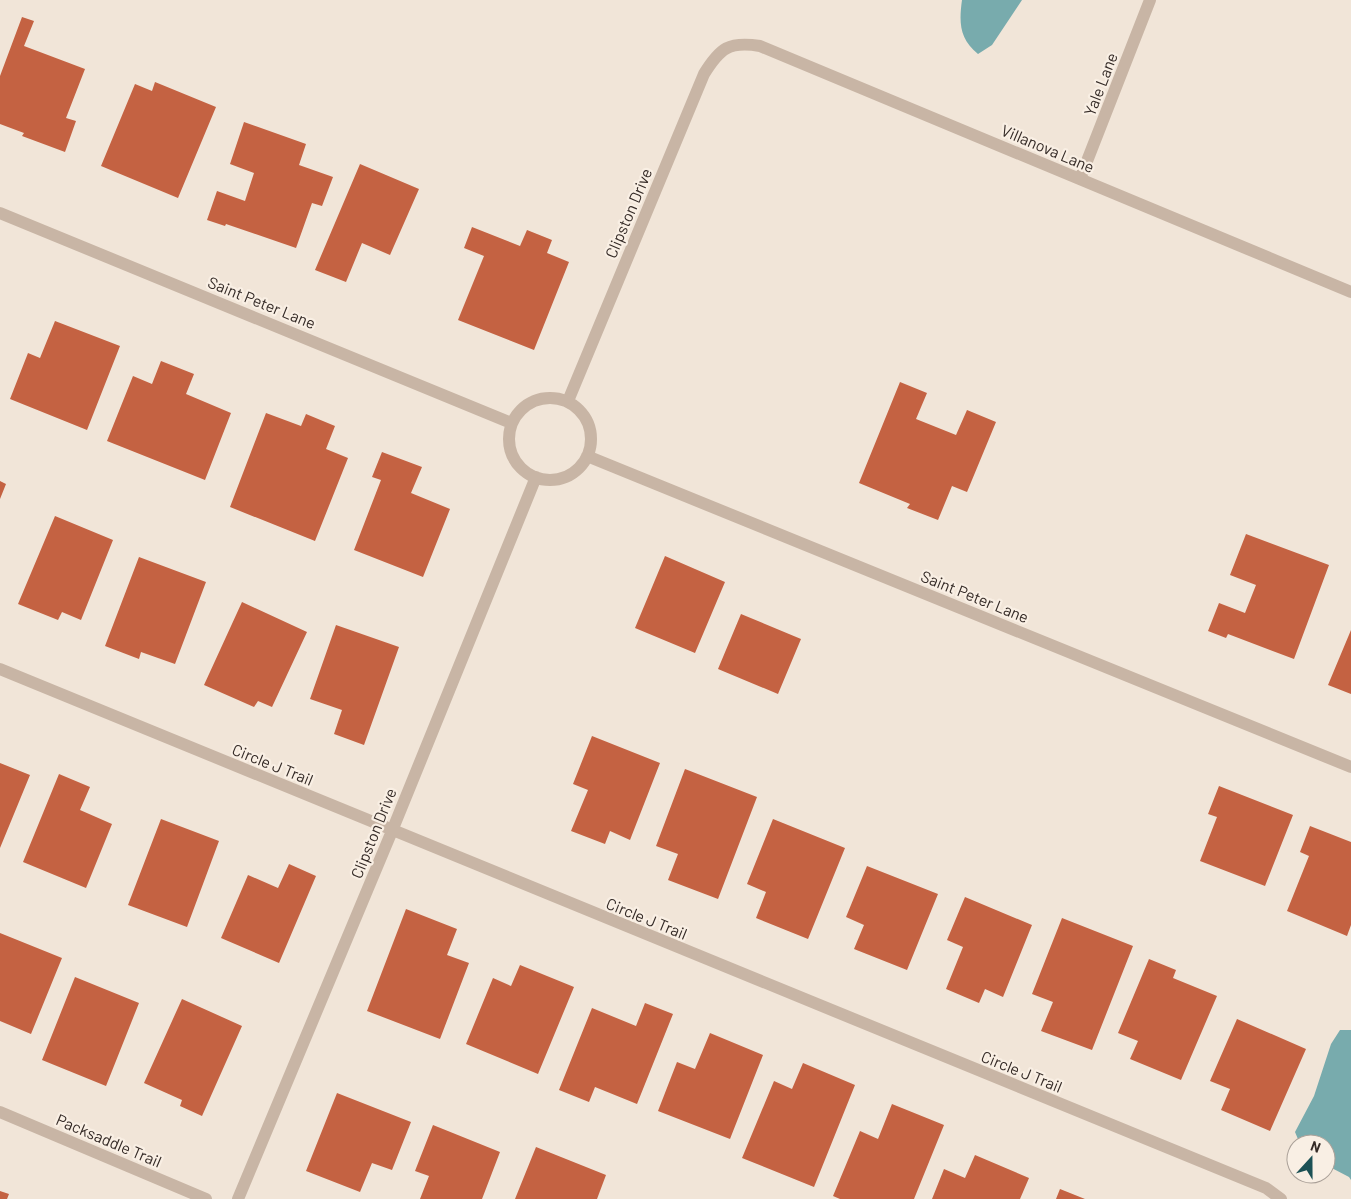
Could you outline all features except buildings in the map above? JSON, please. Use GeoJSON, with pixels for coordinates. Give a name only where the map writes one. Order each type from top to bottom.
{"type":"FeatureCollection","features":[{"type":"Feature","properties":{"kind":"street","name":"Yale Lane"},"geometry":{"type":"LineString","coordinates":[[1080,179],[1150,0]]}},
{"type":"Feature","properties":{"kind":"street","name":"Villanova Lane"},"geometry":{"type":"LineString","coordinates":[[730,45],[744,43],[760,46],[1351,292]]}},
{"type":"Feature","properties":{"kind":"street","name":"Clipston Drive"},"geometry":{"type":"LineString","coordinates":[[568,401],[704,74],[714,57],[730,45]]}},
{"type":"Feature","properties":{"kind":"street","name":"Saint Peter Lane"},"geometry":{"type":"LineString","coordinates":[[0,213],[511,423]]}},
{"type":"Feature","properties":{"kind":"street"},"geometry":{"type":"LineString","coordinates":[[557,398],[568,401],[577,407],[589,425],[591,435],[587,456],[581,466],[571,474],[560,479],[548,480],[536,477],[517,465],[512,455],[508,439],[511,423],[525,405],[535,400],[557,398]]}},
{"type":"Feature","properties":{"kind":"street","name":"Saint Peter Lane"},"geometry":{"type":"LineString","coordinates":[[587,456],[1351,767]]}},
{"type":"Feature","properties":{"kind":"street","name":"Clipston Drive"},"geometry":{"type":"LineString","coordinates":[[238,1199],[392,831],[536,477]]}},
{"type":"Feature","properties":{"kind":"street","name":"Circle J Trail"},"geometry":{"type":"LineString","coordinates":[[0,669],[1266,1188],[1280,1199]]}},
{"type":"Feature","properties":{"kind":"street","name":"Packsaddle Trail"},"geometry":{"type":"LineString","coordinates":[[0,1112],[206,1199]]}},
{"type":"Feature","properties":{"kind":"water"},"geometry":{"type":"Polygon","coordinates":[[[962,0],[1022,0],[992,45],[978,54],[967,42],[962,30],[962,0]]]}},
{"type":"Feature","properties":{"kind":"water"},"geometry":{"type":"Polygon","coordinates":[[[1340,1030],[1351,1030],[1351,1180],[1336,1170],[1336,1134],[1296,1134],[1295,1132],[1314,1096],[1331,1044],[1340,1030]]]}}]}
